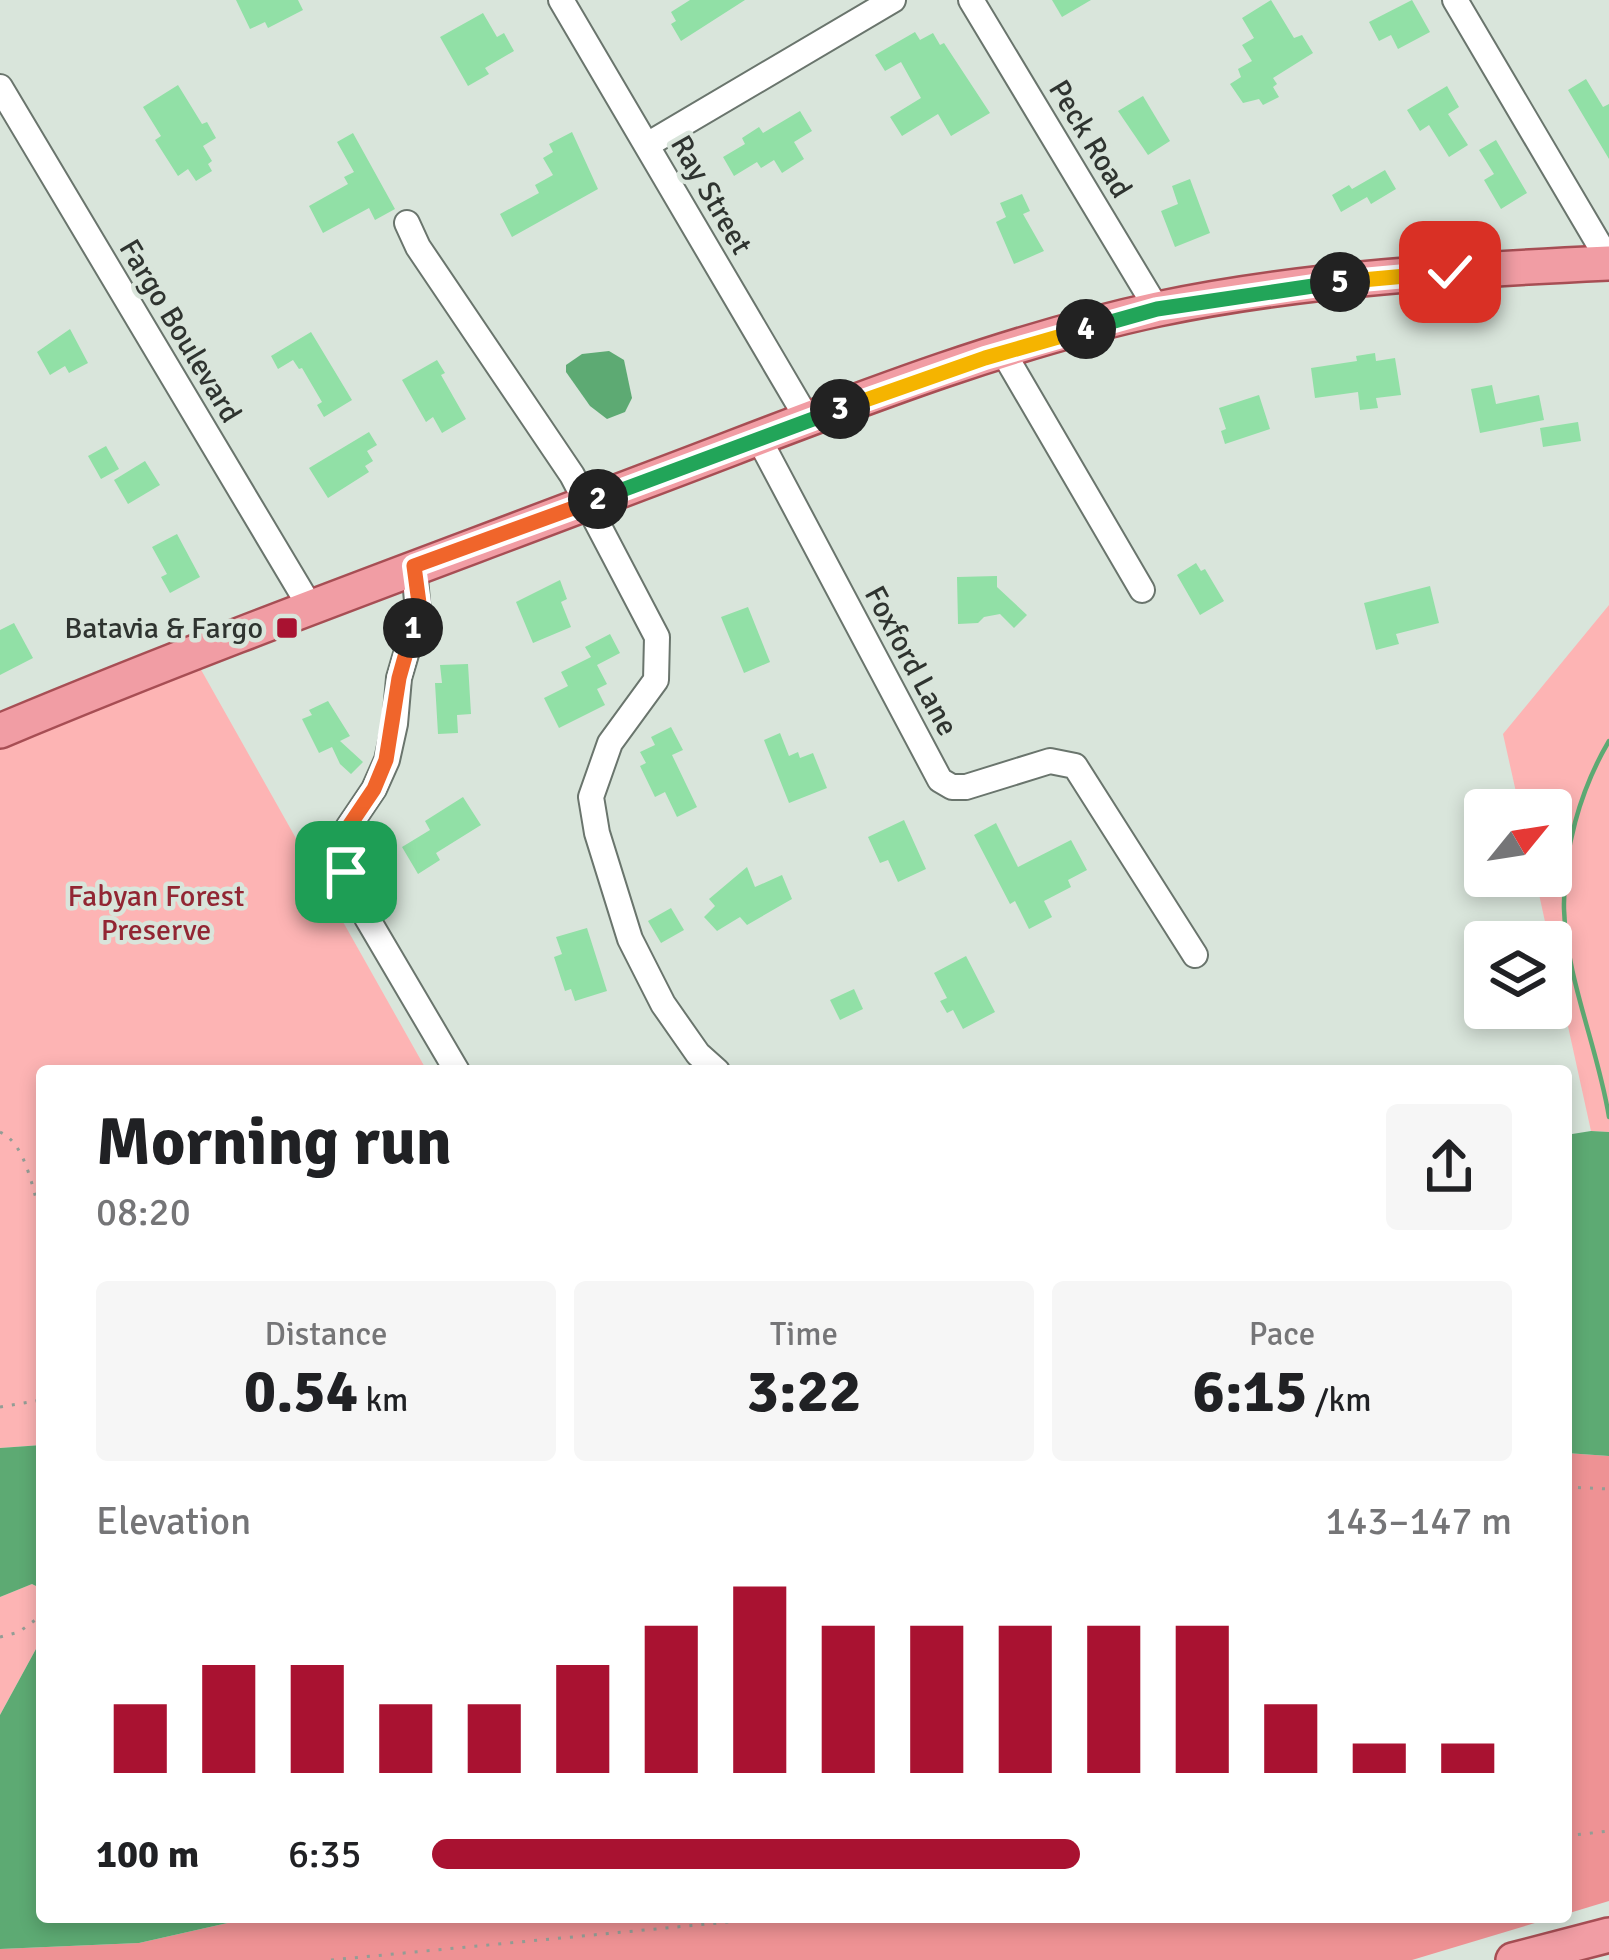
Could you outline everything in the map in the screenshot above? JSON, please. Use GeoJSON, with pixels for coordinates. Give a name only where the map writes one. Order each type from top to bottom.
{"type":"FeatureCollection","features":[{"type":"Feature","properties":{"kind":"main road"},"geometry":{"type":"LineString","coordinates":[[0,731],[309,605],[1003,352],[1157,309],[1366,279],[1609,262]]}},
{"type":"Feature","properties":{"kind":"main road"},"geometry":{"type":"LineString","coordinates":[[1513,1960],[1609,1935]]}},
{"type":"Feature","properties":{"kind":"street","name":"Ray Street"},"geometry":{"type":"LineString","coordinates":[[561,0],[808,420]]}},
{"type":"Feature","properties":{"kind":"street"},"geometry":{"type":"LineString","coordinates":[[647,145],[893,0]]}},
{"type":"Feature","properties":{"kind":"street","name":"Peck Road"},"geometry":{"type":"LineString","coordinates":[[971,0],[1157,309]]}},
{"type":"Feature","properties":{"kind":"street"},"geometry":{"type":"LineString","coordinates":[[1455,0],[1609,262]]}},
{"type":"Feature","properties":{"kind":"street","name":"Fargo Boulevard"},"geometry":{"type":"LineString","coordinates":[[0,87],[309,605]]}},
{"type":"Feature","properties":{"kind":"street"},"geometry":{"type":"LineString","coordinates":[[407,223],[418,247],[559,455],[657,637],[656,680],[610,743],[591,796],[597,833],[630,939],[662,1004],[710,1065]]}},
{"type":"Feature","properties":{"kind":"street"},"geometry":{"type":"LineString","coordinates":[[1003,352],[1142,590]]}},
{"type":"Feature","properties":{"kind":"street","name":"Foxford Lane"},"geometry":{"type":"LineString","coordinates":[[759,439],[940,780],[966,788],[1051,761],[1075,766],[1195,955]]}},
{"type":"Feature","properties":{"kind":"street"},"geometry":{"type":"LineString","coordinates":[[414,566],[418,613],[399,678],[395,724],[374,789],[345,832],[346,872],[454,1065]]}},
{"type":"Feature","properties":{"kind":"path"},"geometry":{"type":"LineString","coordinates":[[0,1132],[10,1136],[21,1154],[36,1201]]}},
{"type":"Feature","properties":{"kind":"path"},"geometry":{"type":"LineString","coordinates":[[0,1407],[36,1401]]}},
{"type":"Feature","properties":{"kind":"path"},"geometry":{"type":"LineString","coordinates":[[1572,1487],[1609,1489]]}},
{"type":"Feature","properties":{"kind":"path"},"geometry":{"type":"LineString","coordinates":[[0,1636],[19,1632],[36,1619]]}},
{"type":"Feature","properties":{"kind":"path"},"geometry":{"type":"LineString","coordinates":[[1572,1835],[1609,1831]]}},
{"type":"Feature","properties":{"kind":"path"},"geometry":{"type":"LineString","coordinates":[[331,1960],[719,1923]]}},
{"type":"Feature","properties":{"kind":"green space"},"geometry":{"type":"Polygon","coordinates":[[[1609,605],[1609,1132],[1591,1131],[1569,1029],[1572,921],[1545,921],[1540,897],[1572,897],[1572,789],[1515,789],[1503,734],[1609,605]]]}},
{"type":"Feature","properties":{"kind":"green space","name":"Fabyan Forest Preserve"},"geometry":{"type":"Polygon","coordinates":[[[195,659],[424,1065],[36,1065],[36,1445],[0,1448],[0,746],[195,659]]]}},
{"type":"Feature","properties":{"kind":"green space"},"geometry":{"type":"Polygon","coordinates":[[[36,1586],[36,1649],[0,1715],[0,1597],[36,1586]]]}},
{"type":"Feature","properties":{"kind":"shaded area"},"geometry":{"type":"Polygon","coordinates":[[[609,351],[624,360],[632,398],[625,412],[607,419],[590,406],[566,365],[582,354],[609,351]]]}},
{"type":"Feature","properties":{"kind":"shaded area"},"geometry":{"type":"Polygon","coordinates":[[[1609,1132],[1609,1456],[1572,1453],[1572,1134],[1609,1132]]]}},
{"type":"Feature","properties":{"kind":"shaded area"},"geometry":{"type":"Polygon","coordinates":[[[36,1445],[36,1586],[0,1597],[0,1448],[36,1445]]]}},
{"type":"Feature","properties":{"kind":"shaded area"},"geometry":{"type":"Polygon","coordinates":[[[1572,1453],[1609,1456],[1609,1901],[1572,1912],[1572,1453]]]}},
{"type":"Feature","properties":{"kind":"shaded area"},"geometry":{"type":"Polygon","coordinates":[[[36,1649],[36,1923],[227,1923],[139,1943],[0,1949],[0,1715],[36,1649]]]}},
{"type":"Feature","properties":{"kind":"shaded area"},"geometry":{"type":"Polygon","coordinates":[[[227,1923],[1535,1923],[1412,1960],[0,1960],[0,1949],[139,1943],[227,1923]]]}},
{"type":"Feature","properties":{"kind":"building"},"geometry":{"type":"Polygon","coordinates":[[[236,0],[298,0],[303,10],[268,28],[265,22],[250,29],[236,0]]]}},
{"type":"Feature","properties":{"kind":"building"},"geometry":{"type":"Polygon","coordinates":[[[690,0],[745,0],[681,41],[671,24],[676,21],[671,12],[690,0]]]}},
{"type":"Feature","properties":{"kind":"building"},"geometry":{"type":"Polygon","coordinates":[[[1052,0],[1091,0],[1062,17],[1052,0]]]}},
{"type":"Feature","properties":{"kind":"building"},"geometry":{"type":"Polygon","coordinates":[[[1271,0],[1294,38],[1302,35],[1313,53],[1273,78],[1279,97],[1263,105],[1259,99],[1243,103],[1230,84],[1241,77],[1238,69],[1252,61],[1242,45],[1254,38],[1242,18],[1271,0]]]}},
{"type":"Feature","properties":{"kind":"building"},"geometry":{"type":"Polygon","coordinates":[[[1412,0],[1430,32],[1398,49],[1391,35],[1379,41],[1369,22],[1412,0]]]}},
{"type":"Feature","properties":{"kind":"building"},"geometry":{"type":"Polygon","coordinates":[[[483,13],[497,37],[504,33],[514,51],[485,68],[489,74],[468,86],[440,37],[483,13]]]}},
{"type":"Feature","properties":{"kind":"building"},"geometry":{"type":"Polygon","coordinates":[[[915,32],[920,40],[933,33],[940,45],[944,43],[990,113],[951,136],[938,114],[902,136],[890,117],[921,98],[901,62],[885,71],[875,55],[915,32]]]}},
{"type":"Feature","properties":{"kind":"building"},"geometry":{"type":"Polygon","coordinates":[[[1586,79],[1603,107],[1609,104],[1609,159],[1568,90],[1586,79]]]}},
{"type":"Feature","properties":{"kind":"building"},"geometry":{"type":"Polygon","coordinates":[[[178,85],[216,138],[203,146],[212,171],[196,181],[188,169],[178,176],[155,140],[161,136],[143,107],[178,85]]]}},
{"type":"Feature","properties":{"kind":"building"},"geometry":{"type":"Polygon","coordinates":[[[1447,86],[1459,107],[1448,114],[1468,145],[1449,157],[1429,125],[1420,131],[1407,110],[1447,86]]]}},
{"type":"Feature","properties":{"kind":"building"},"geometry":{"type":"Polygon","coordinates":[[[1143,96],[1170,141],[1148,155],[1118,111],[1143,96]]]}},
{"type":"Feature","properties":{"kind":"building"},"geometry":{"type":"Polygon","coordinates":[[[800,111],[812,131],[794,142],[804,159],[782,173],[774,160],[761,168],[757,162],[734,176],[723,157],[745,144],[742,138],[759,127],[763,133],[800,111]]]}},
{"type":"Feature","properties":{"kind":"building"},"geometry":{"type":"Polygon","coordinates":[[[572,132],[598,189],[512,237],[500,214],[539,193],[535,185],[553,175],[543,158],[553,152],[549,144],[572,132]]]}},
{"type":"Feature","properties":{"kind":"building"},"geometry":{"type":"Polygon","coordinates":[[[353,133],[395,209],[375,220],[369,208],[323,233],[309,206],[348,184],[344,177],[354,172],[337,142],[353,133]]]}},
{"type":"Feature","properties":{"kind":"building"},"geometry":{"type":"Polygon","coordinates":[[[1496,140],[1527,193],[1501,209],[1484,180],[1494,174],[1479,150],[1496,140]]]}},
{"type":"Feature","properties":{"kind":"building"},"geometry":{"type":"Polygon","coordinates":[[[1385,170],[1396,189],[1371,204],[1367,197],[1341,212],[1332,195],[1385,170]]]}},
{"type":"Feature","properties":{"kind":"building"},"geometry":{"type":"Polygon","coordinates":[[[1190,179],[1210,233],[1175,247],[1161,211],[1178,204],[1172,186],[1190,179]]]}},
{"type":"Feature","properties":{"kind":"building"},"geometry":{"type":"Polygon","coordinates":[[[1022,194],[1030,211],[1023,214],[1044,251],[1014,264],[996,222],[1006,217],[1000,203],[1022,194]]]}},
{"type":"Feature","properties":{"kind":"building"},"geometry":{"type":"Polygon","coordinates":[[[70,329],[88,363],[69,373],[65,366],[50,375],[37,352],[70,329]]]}},
{"type":"Feature","properties":{"kind":"building"},"geometry":{"type":"Polygon","coordinates":[[[311,332],[352,400],[324,417],[317,405],[322,402],[302,368],[293,360],[278,369],[271,356],[311,332]]]}},
{"type":"Feature","properties":{"kind":"building"},"geometry":{"type":"Polygon","coordinates":[[[1375,353],[1376,361],[1395,358],[1401,395],[1376,398],[1378,408],[1360,410],[1358,392],[1315,398],[1311,368],[1357,361],[1356,356],[1375,353]]]}},
{"type":"Feature","properties":{"kind":"building"},"geometry":{"type":"Polygon","coordinates":[[[437,360],[466,419],[442,433],[433,417],[426,422],[402,380],[437,360]]]}},
{"type":"Feature","properties":{"kind":"building"},"geometry":{"type":"Polygon","coordinates":[[[1492,385],[1496,404],[1539,395],[1544,420],[1480,433],[1471,389],[1492,385]]]}},
{"type":"Feature","properties":{"kind":"building"},"geometry":{"type":"Polygon","coordinates":[[[1259,395],[1270,429],[1225,444],[1219,408],[1259,395]]]}},
{"type":"Feature","properties":{"kind":"building"},"geometry":{"type":"Polygon","coordinates":[[[1578,422],[1581,441],[1543,447],[1540,428],[1578,422]]]}},
{"type":"Feature","properties":{"kind":"building"},"geometry":{"type":"Polygon","coordinates":[[[369,432],[377,445],[367,451],[373,461],[365,466],[369,472],[328,498],[309,468],[369,432]]]}},
{"type":"Feature","properties":{"kind":"building"},"geometry":{"type":"Polygon","coordinates":[[[106,446],[119,469],[101,479],[88,456],[106,446]]]}},
{"type":"Feature","properties":{"kind":"building"},"geometry":{"type":"Polygon","coordinates":[[[145,461],[160,485],[128,504],[114,480],[145,461]]]}},
{"type":"Feature","properties":{"kind":"building"},"geometry":{"type":"Polygon","coordinates":[[[177,534],[200,577],[170,593],[161,577],[167,574],[152,547],[177,534]]]}},
{"type":"Feature","properties":{"kind":"building"},"geometry":{"type":"Polygon","coordinates":[[[1196,563],[1201,571],[1205,569],[1224,601],[1200,615],[1177,575],[1196,563]]]}},
{"type":"Feature","properties":{"kind":"building"},"geometry":{"type":"Polygon","coordinates":[[[997,576],[997,587],[1027,615],[1014,628],[1000,614],[978,623],[958,624],[957,577],[997,576]]]}},
{"type":"Feature","properties":{"kind":"building"},"geometry":{"type":"Polygon","coordinates":[[[560,580],[567,599],[561,602],[571,627],[533,643],[516,602],[560,580]]]}},
{"type":"Feature","properties":{"kind":"building"},"geometry":{"type":"Polygon","coordinates":[[[1430,586],[1439,623],[1396,634],[1399,644],[1376,650],[1364,603],[1430,586]]]}},
{"type":"Feature","properties":{"kind":"building"},"geometry":{"type":"Polygon","coordinates":[[[748,607],[770,662],[744,673],[721,617],[748,607]]]}},
{"type":"Feature","properties":{"kind":"building"},"geometry":{"type":"Polygon","coordinates":[[[14,623],[33,658],[0,675],[0,630],[14,623]]]}},
{"type":"Feature","properties":{"kind":"building"},"geometry":{"type":"Polygon","coordinates":[[[610,634],[620,653],[597,665],[607,684],[597,689],[605,705],[559,728],[544,698],[568,686],[561,672],[591,657],[585,647],[610,634]]]}},
{"type":"Feature","properties":{"kind":"building"},"geometry":{"type":"Polygon","coordinates":[[[468,664],[471,714],[457,715],[458,733],[438,734],[435,683],[442,683],[440,665],[468,664]]]}},
{"type":"Feature","properties":{"kind":"building"},"geometry":{"type":"Polygon","coordinates":[[[328,701],[350,736],[340,741],[363,762],[351,774],[332,747],[319,753],[302,719],[328,701]]]}},
{"type":"Feature","properties":{"kind":"building"},"geometry":{"type":"Polygon","coordinates":[[[671,727],[683,750],[672,755],[697,807],[677,817],[665,792],[655,797],[640,766],[646,763],[640,752],[655,745],[651,737],[671,727]]]}},
{"type":"Feature","properties":{"kind":"building"},"geometry":{"type":"Polygon","coordinates":[[[780,733],[789,756],[813,753],[827,788],[789,803],[764,740],[780,733]]]}},
{"type":"Feature","properties":{"kind":"building"},"geometry":{"type":"Polygon","coordinates":[[[463,797],[481,825],[436,853],[440,860],[418,874],[402,847],[430,830],[425,821],[463,797]]]}},
{"type":"Feature","properties":{"kind":"building"},"geometry":{"type":"Polygon","coordinates":[[[904,820],[926,869],[898,882],[888,860],[880,863],[868,837],[904,820]]]}},
{"type":"Feature","properties":{"kind":"building"},"geometry":{"type":"Polygon","coordinates":[[[996,823],[1018,867],[1071,840],[1087,870],[1068,880],[1071,887],[1044,901],[1052,917],[1029,929],[1015,901],[1010,904],[974,835],[996,823]]]}},
{"type":"Feature","properties":{"kind":"building"},"geometry":{"type":"Polygon","coordinates":[[[747,867],[755,887],[782,875],[792,899],[747,925],[740,917],[717,931],[704,917],[715,906],[709,899],[747,867]]]}},
{"type":"Feature","properties":{"kind":"building"},"geometry":{"type":"Polygon","coordinates":[[[671,908],[684,930],[661,943],[648,921],[671,908]]]}},
{"type":"Feature","properties":{"kind":"building"},"geometry":{"type":"Polygon","coordinates":[[[587,928],[607,991],[575,1001],[571,989],[565,991],[554,957],[562,954],[556,937],[587,928]]]}},
{"type":"Feature","properties":{"kind":"building"},"geometry":{"type":"Polygon","coordinates":[[[966,956],[995,1012],[963,1029],[953,1010],[947,1013],[940,1001],[947,998],[934,973],[966,956]]]}},
{"type":"Feature","properties":{"kind":"building"},"geometry":{"type":"Polygon","coordinates":[[[854,989],[863,1009],[840,1020],[830,1000],[854,989]]]}},
{"type":"Feature","properties":{"kind":"waterway"},"geometry":{"type":"LineString","coordinates":[[1609,741],[1575,822],[1564,909],[1570,961],[1609,1117]]}},
{"type":"Feature","properties":{"kind":"place","name":"Batavia & Fargo"},"geometry":{"type":"Point","coordinates":[287,628]}},
{"type":"Feature","properties":{"kind":"route"},"geometry":{"type":"LineString","coordinates":[[346,872],[345,832],[374,789],[395,724],[399,678],[418,613],[414,566],[808,420],[1046,340],[1157,309],[1259,292],[1450,272]]}}]}
